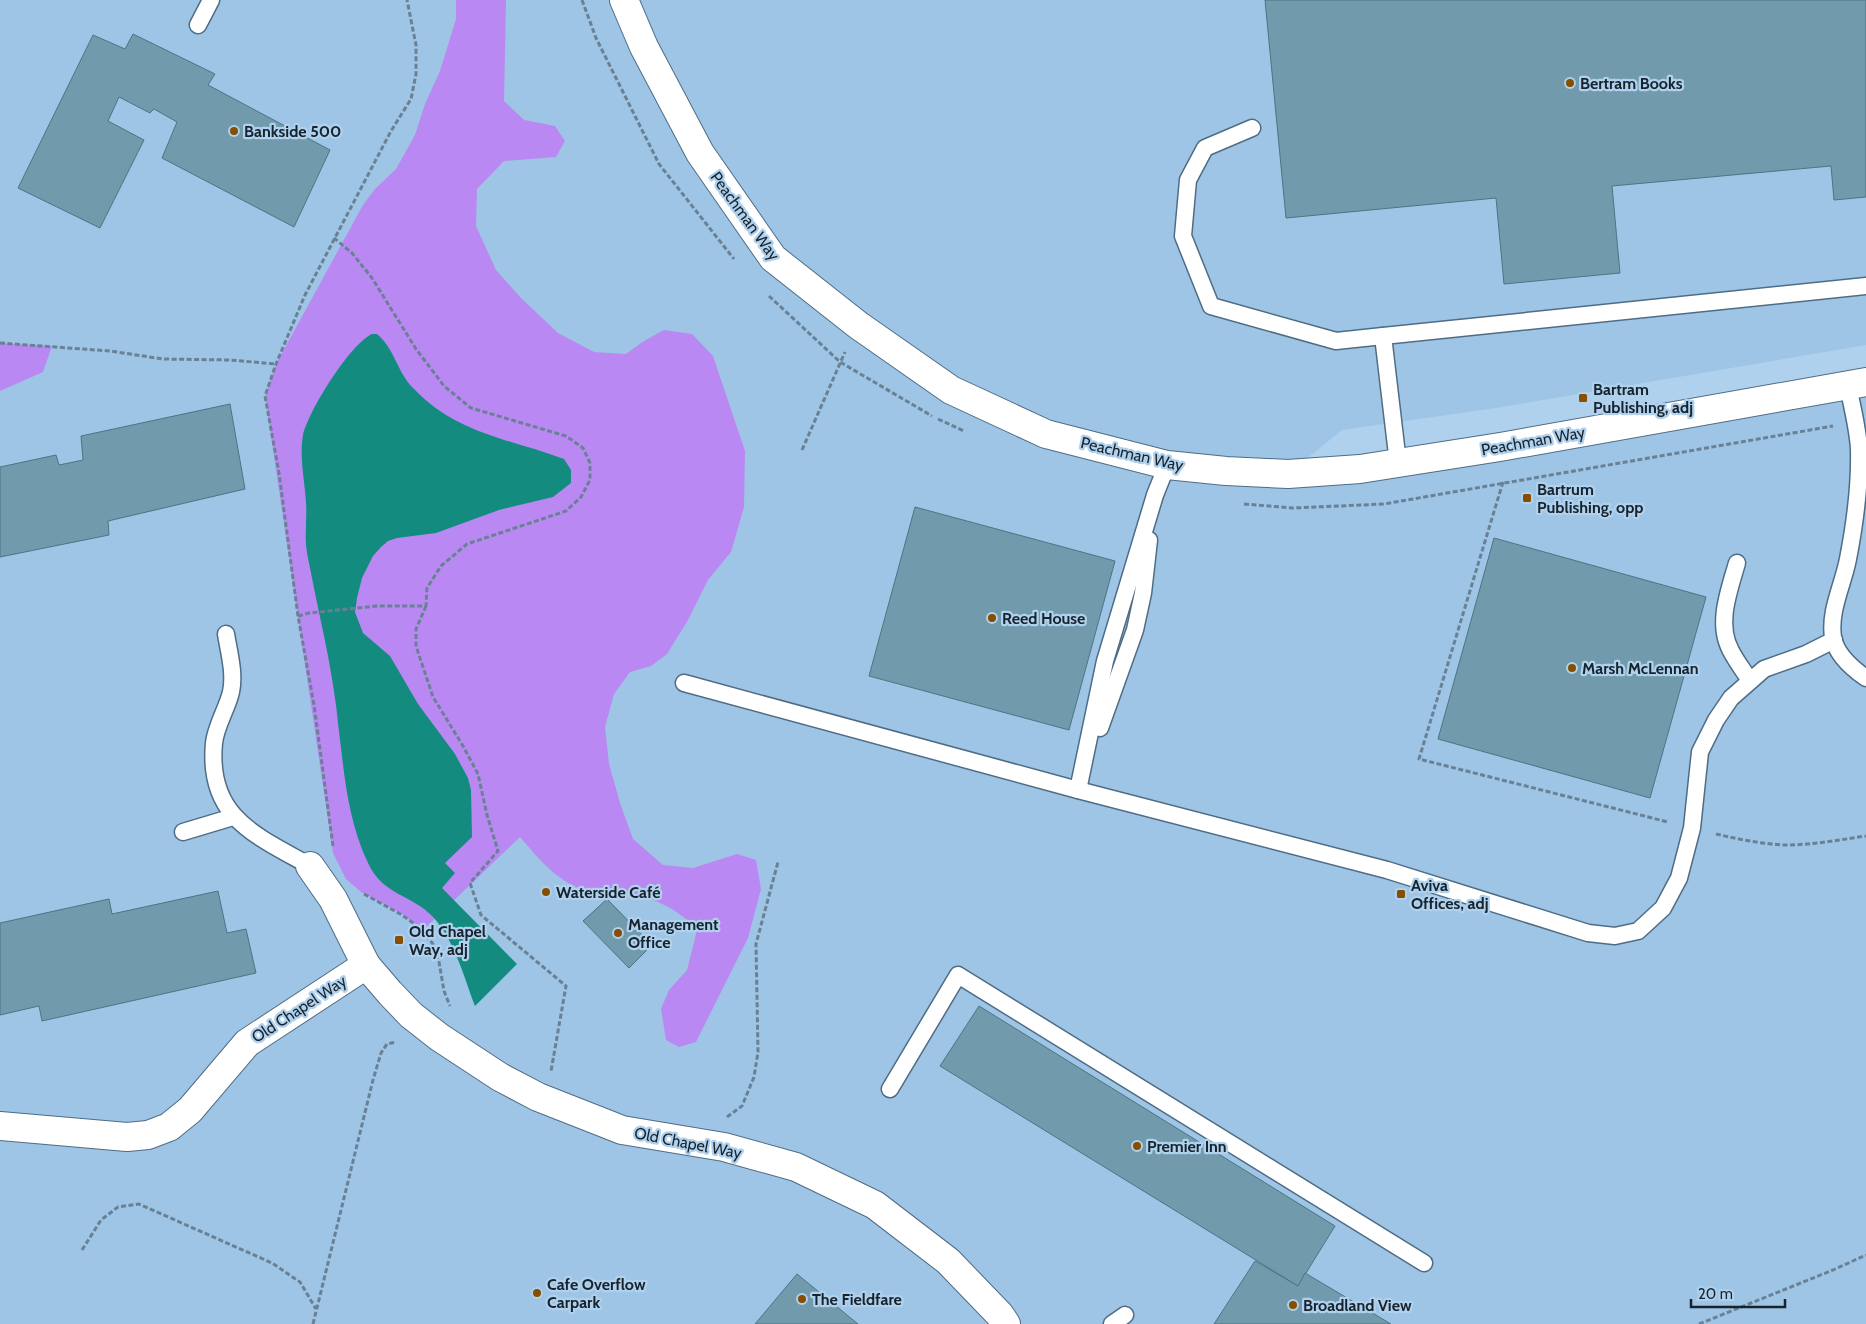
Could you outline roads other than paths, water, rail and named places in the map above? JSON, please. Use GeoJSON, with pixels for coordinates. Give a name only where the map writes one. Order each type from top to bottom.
{"type":"FeatureCollection","features":[{"type":"Feature","properties":{"kind":"street","name":"Peachman Way"},"geometry":{"type":"LineString","coordinates":[[624,0],[644,47],[700,153],[773,258],[858,325],[951,390],[1046,434],[1167,465],[1226,471],[1288,474],[1360,469],[1398,464],[1857,384]]}},
{"type":"Feature","properties":{"kind":"street","name":"Old Chapel Way"},"geometry":{"type":"LineString","coordinates":[[310,866],[333,899],[366,965],[411,1015],[439,1037],[500,1077],[538,1097],[622,1130],[724,1147],[796,1167],[875,1206],[948,1261],[1000,1315],[1006,1324]]}},
{"type":"Feature","properties":{"kind":"street","name":"Old Chapel Way"},"geometry":{"type":"LineString","coordinates":[[0,1126],[127,1137],[148,1135],[169,1127],[190,1110],[247,1043],[366,965]]}},
{"type":"Feature","properties":{"kind":"lane"},"geometry":{"type":"LineString","coordinates":[[198,25],[211,0]]}},
{"type":"Feature","properties":{"kind":"lane"},"geometry":{"type":"LineString","coordinates":[[1252,128],[1205,148],[1188,180],[1183,236],[1211,306],[1336,341],[1866,286]]}},
{"type":"Feature","properties":{"kind":"lane"},"geometry":{"type":"LineString","coordinates":[[1383,336],[1398,464]]}},
{"type":"Feature","properties":{"kind":"lane"},"geometry":{"type":"LineString","coordinates":[[1857,384],[1854,422],[1859,447],[1858,494],[1848,560],[1832,627],[1834,640],[1840,653],[1853,669],[1866,678]]}},
{"type":"Feature","properties":{"kind":"lane"},"geometry":{"type":"LineString","coordinates":[[1078,790],[1135,630],[1143,593],[1155,495],[1167,465]]}},
{"type":"Feature","properties":{"kind":"lane"},"geometry":{"type":"LineString","coordinates":[[1736,563],[1726,606],[1724,630],[1730,650],[1750,681]]}},
{"type":"Feature","properties":{"kind":"lane"},"geometry":{"type":"LineString","coordinates":[[226,634],[231,670],[231,691],[214,742],[214,771],[222,799],[233,817],[248,831],[310,866]]}},
{"type":"Feature","properties":{"kind":"lane"},"geometry":{"type":"LineString","coordinates":[[684,683],[1078,790],[1388,870],[1588,933],[1615,936],[1638,931],[1664,908],[1679,878],[1692,828],[1700,752],[1716,720],[1731,698],[1764,669],[1806,654],[1834,640]]}},
{"type":"Feature","properties":{"kind":"lane"},"geometry":{"type":"LineString","coordinates":[[183,832],[233,817]]}},
{"type":"Feature","properties":{"kind":"lane"},"geometry":{"type":"LineString","coordinates":[[890,1089],[958,975],[1424,1263]]}},
{"type":"Feature","properties":{"kind":"place","name":"Bertram Books"},"geometry":{"type":"Point","coordinates":[1570,83]}},
{"type":"Feature","properties":{"kind":"place","name":"Bankside 500"},"geometry":{"type":"Point","coordinates":[234,131]}},
{"type":"Feature","properties":{"kind":"place","name":"Bartram Publishing, adj"},"geometry":{"type":"Point","coordinates":[1583,398]}},
{"type":"Feature","properties":{"kind":"place","name":"Bartrum Publishing, opp"},"geometry":{"type":"Point","coordinates":[1527,498]}},
{"type":"Feature","properties":{"kind":"place","name":"Reed House"},"geometry":{"type":"Point","coordinates":[992,618]}},
{"type":"Feature","properties":{"kind":"place","name":"Marsh McLennan"},"geometry":{"type":"Point","coordinates":[1572,668]}},
{"type":"Feature","properties":{"kind":"place","name":"Waterside Café"},"geometry":{"type":"Point","coordinates":[546,892]}},
{"type":"Feature","properties":{"kind":"place","name":"Aviva Offices, adj"},"geometry":{"type":"Point","coordinates":[1401,894]}},
{"type":"Feature","properties":{"kind":"place","name":"Management Office"},"geometry":{"type":"Point","coordinates":[618,933]}},
{"type":"Feature","properties":{"kind":"place","name":"Old Chapel Way, adj"},"geometry":{"type":"Point","coordinates":[399,940]}},
{"type":"Feature","properties":{"kind":"place","name":"Premier Inn"},"geometry":{"type":"Point","coordinates":[1137,1146]}},
{"type":"Feature","properties":{"kind":"place","name":"Cafe Overflow Carpark"},"geometry":{"type":"Point","coordinates":[537,1293]}},
{"type":"Feature","properties":{"kind":"place","name":"The Fieldfare"},"geometry":{"type":"Point","coordinates":[802,1299]}},
{"type":"Feature","properties":{"kind":"place","name":"Broadland View"},"geometry":{"type":"Point","coordinates":[1293,1305]}}]}
